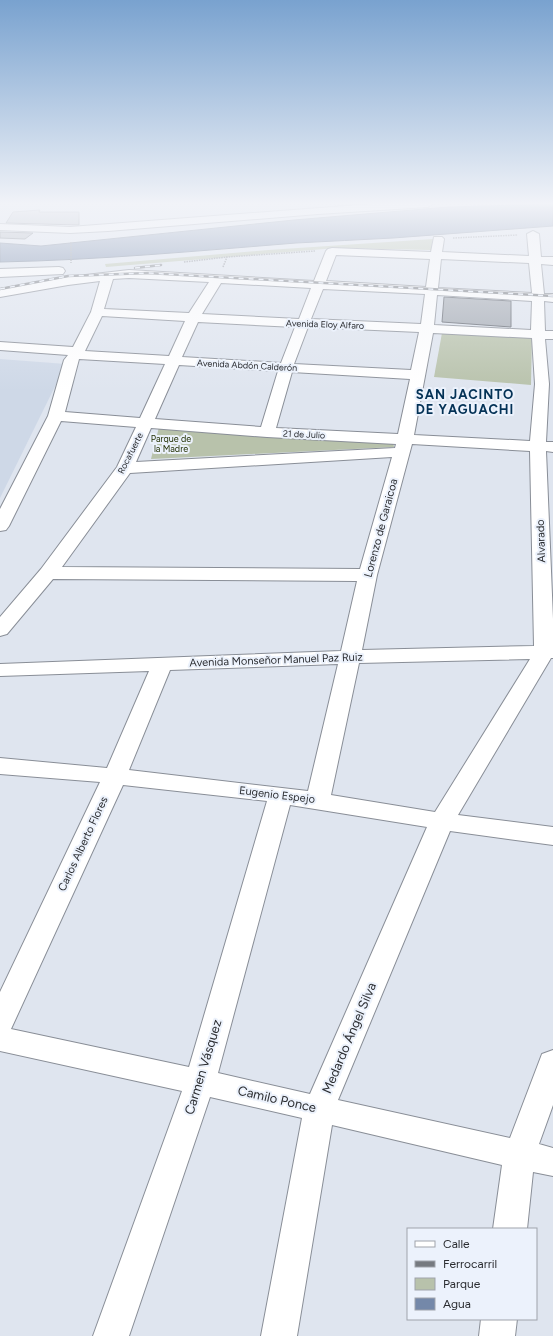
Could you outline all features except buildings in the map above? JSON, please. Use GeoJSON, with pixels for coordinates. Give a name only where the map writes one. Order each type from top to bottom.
{"type":"FeatureCollection","features":[{"type":"Feature","properties":{"kind":"street"},"geometry":{"type":"LineString","coordinates":[[267,432],[286,367],[326,266]]}},
{"type":"Feature","properties":{"kind":"street","name":"Lorenzo de Garaicoa"},"geometry":{"type":"LineString","coordinates":[[318,800],[368,575],[403,446],[427,328],[434,266]]}},
{"type":"Feature","properties":{"kind":"street","name":"Alvarado"},"geometry":{"type":"LineString","coordinates":[[536,266],[545,297],[548,385],[545,447],[548,652]]}},
{"type":"Feature","properties":{"kind":"street"},"geometry":{"type":"LineString","coordinates":[[0,273],[93,270],[102,277]]}},
{"type":"Feature","properties":{"kind":"street"},"geometry":{"type":"LineString","coordinates":[[0,293],[14,289],[102,277],[138,274],[545,297]]}},
{"type":"Feature","properties":{"kind":"street"},"geometry":{"type":"LineString","coordinates":[[0,526],[56,416],[75,355],[97,312],[102,277]]}},
{"type":"Feature","properties":{"kind":"street","name":"Rocafuerte"},"geometry":{"type":"LineString","coordinates":[[0,630],[48,573],[125,468],[172,361],[193,318],[218,278]]}},
{"type":"Feature","properties":{"kind":"street","name":"Avenida Eloy Alfaro"},"geometry":{"type":"LineString","coordinates":[[97,312],[546,335]]}},
{"type":"Feature","properties":{"kind":"street","name":"Avenida Abdón Calderón"},"geometry":{"type":"LineString","coordinates":[[0,346],[75,355]]}},
{"type":"Feature","properties":{"kind":"street","name":"Avenida Abdón Calderón"},"geometry":{"type":"LineString","coordinates":[[0,354],[75,355],[418,375]]}},
{"type":"Feature","properties":{"kind":"street","name":"21 de Julio"},"geometry":{"type":"LineString","coordinates":[[56,416],[267,432],[403,446],[545,447]]}},
{"type":"Feature","properties":{"kind":"street"},"geometry":{"type":"LineString","coordinates":[[125,468],[403,446]]}},
{"type":"Feature","properties":{"kind":"street"},"geometry":{"type":"LineString","coordinates":[[48,573],[368,575]]}},
{"type":"Feature","properties":{"kind":"street"},"geometry":{"type":"LineString","coordinates":[[442,821],[548,652]]}},
{"type":"Feature","properties":{"kind":"street","name":"Avenida Monseñor Manuel Paz Ruiz"},"geometry":{"type":"LineString","coordinates":[[0,670],[350,657],[548,652]]}},
{"type":"Feature","properties":{"kind":"street","name":"Carlos Alberto Flores"},"geometry":{"type":"LineString","coordinates":[[0,1022],[115,776],[162,664]]}},
{"type":"Feature","properties":{"kind":"street","name":"Eugenio Espejo"},"geometry":{"type":"LineString","coordinates":[[0,766],[115,776],[281,795],[442,821],[553,836]]}},
{"type":"Feature","properties":{"kind":"street","name":"Carmen Vásquez"},"geometry":{"type":"LineString","coordinates":[[111,1336],[200,1082],[281,795]]}},
{"type":"Feature","properties":{"kind":"street","name":"Medardo Ángel Silva"},"geometry":{"type":"LineString","coordinates":[[279,1336],[319,1109],[442,821]]}},
{"type":"Feature","properties":{"kind":"street","name":"Camilo Ponce"},"geometry":{"type":"LineString","coordinates":[[0,1039],[200,1082],[553,1162]]}},
{"type":"Feature","properties":{"kind":"street"},"geometry":{"type":"LineString","coordinates":[[510,1228],[519,1155],[553,1064]]}},
{"type":"Feature","properties":{"kind":"street"},"geometry":{"type":"LineString","coordinates":[[497,1336],[499,1320]]}},
{"type":"Feature","properties":{"kind":"path"},"geometry":{"type":"LineString","coordinates":[[218,278],[223,266]]}},
{"type":"Feature","properties":{"kind":"shaded area"},"geometry":{"type":"Polygon","coordinates":[[[0,359],[66,364],[0,498],[0,359]]]}},
{"type":"Feature","properties":{"kind":"green space"},"geometry":{"type":"Polygon","coordinates":[[[442,333],[532,337],[531,385],[434,377],[442,333]]]}},
{"type":"Feature","properties":{"kind":"green space","name":"Parque de la Madre"},"geometry":{"type":"Polygon","coordinates":[[[159,427],[393,442],[394,447],[151,459],[159,427]]]}},
{"type":"Feature","properties":{"kind":"railway"},"geometry":{"type":"LineString","coordinates":[[135,268],[149,266]]}},
{"type":"Feature","properties":{"kind":"railway"},"geometry":{"type":"LineString","coordinates":[[0,289],[68,276],[148,273],[553,296]]}},
{"type":"Feature","properties":{"kind":"district","name":"SAN JACINTO DE YAGUACHI"},"geometry":{"type":"Point","coordinates":[465,402]}}]}
